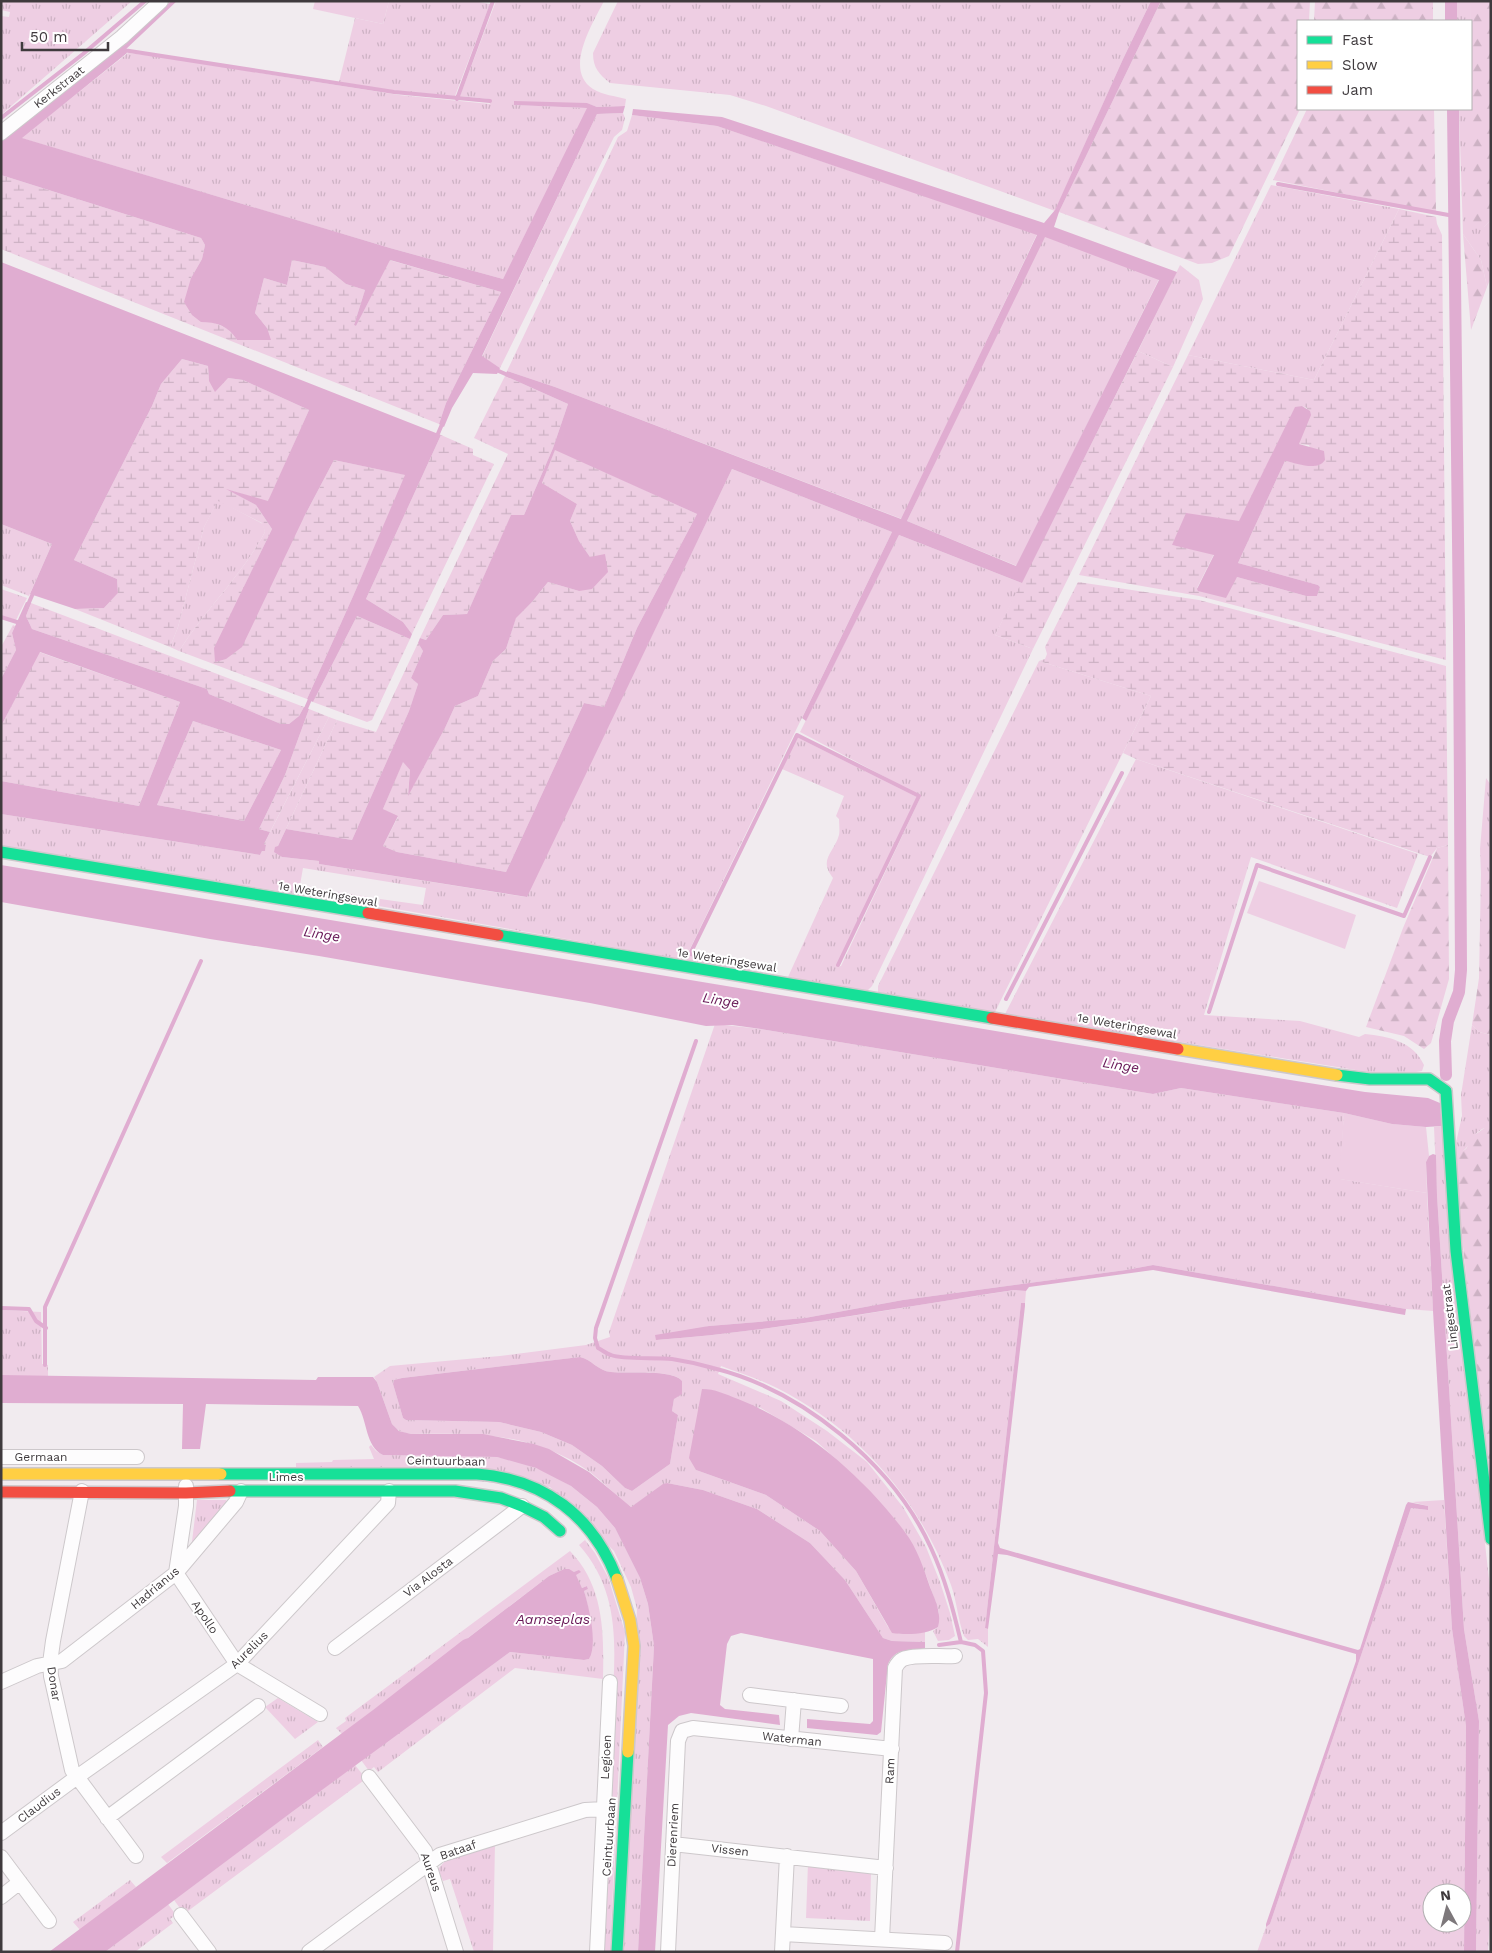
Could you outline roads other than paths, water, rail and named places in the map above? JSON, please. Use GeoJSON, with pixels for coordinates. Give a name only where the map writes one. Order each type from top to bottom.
{"type":"FeatureCollection","features":[{"type":"Feature","properties":{"kind":"street","name":"Kerkstraat"},"geometry":{"type":"LineString","coordinates":[[1,133],[122,37],[161,1]]}},
{"type":"Feature","properties":{"kind":"street","name":"1e Weteringsewal"},"geometry":{"type":"LineString","coordinates":[[1,852],[1335,1075],[1370,1078],[1429,1079],[1446,1091]]}},
{"type":"Feature","properties":{"kind":"street","name":"Lingestraat"},"geometry":{"type":"LineString","coordinates":[[1446,1091],[1456,1251],[1491,1540]]}},
{"type":"Feature","properties":{"kind":"street","name":"Germaan"},"geometry":{"type":"LineString","coordinates":[[82,1457],[82,1474]]}},
{"type":"Feature","properties":{"kind":"street","name":"Germaan"},"geometry":{"type":"LineString","coordinates":[[1,1458],[137,1457]]}},
{"type":"Feature","properties":{"kind":"street"},"geometry":{"type":"LineString","coordinates":[[176,1573],[186,1506],[186,1473]]}},
{"type":"Feature","properties":{"kind":"street","name":"Ceintuurbaan"},"geometry":{"type":"LineString","coordinates":[[1,1474],[477,1474],[497,1476],[522,1482],[549,1494],[569,1508],[600,1542],[607,1555],[622,1588],[631,1621],[634,1646],[616,1952]]}},
{"type":"Feature","properties":{"kind":"street","name":"Hadrianus"},"geometry":{"type":"LineString","coordinates":[[1,1682],[37,1666],[62,1661],[176,1573],[236,1502],[241,1490]]}},
{"type":"Feature","properties":{"kind":"street","name":"Donar"},"geometry":{"type":"LineString","coordinates":[[82,1491],[50,1663],[51,1676],[72,1770],[136,1856]]}},
{"type":"Feature","properties":{"kind":"street","name":"Aurelius"},"geometry":{"type":"LineString","coordinates":[[77,1777],[237,1664],[388,1503],[389,1491]]}},
{"type":"Feature","properties":{"kind":"street","name":"Limes"},"geometry":{"type":"LineString","coordinates":[[1,1492],[455,1491],[501,1498],[522,1506],[544,1517],[560,1531]]}},
{"type":"Feature","properties":{"kind":"street","name":"Via Alosta"},"geometry":{"type":"LineString","coordinates":[[334,1648],[522,1506]]}},
{"type":"Feature","properties":{"kind":"street","name":"Apollo"},"geometry":{"type":"LineString","coordinates":[[176,1573],[237,1664],[320,1714]]}},
{"type":"Feature","properties":{"kind":"street","name":"Ram"},"geometry":{"type":"LineString","coordinates":[[882,1939],[895,1668],[898,1663],[911,1658],[955,1656]]}},
{"type":"Feature","properties":{"kind":"street","name":"Legioen"},"geometry":{"type":"LineString","coordinates":[[597,1952],[610,1682]]}},
{"type":"Feature","properties":{"kind":"street"},"geometry":{"type":"LineString","coordinates":[[750,1695],[842,1706]]}},
{"type":"Feature","properties":{"kind":"street"},"geometry":{"type":"LineString","coordinates":[[792,1739],[794,1700]]}},
{"type":"Feature","properties":{"kind":"street"},"geometry":{"type":"LineString","coordinates":[[107,1818],[258,1706]]}},
{"type":"Feature","properties":{"kind":"street","name":"Waterman"},"geometry":{"type":"LineString","coordinates":[[693,1728],[892,1749]]}},
{"type":"Feature","properties":{"kind":"street","name":"Dierenriem"},"geometry":{"type":"LineString","coordinates":[[668,1952],[678,1741],[682,1731],[693,1728]]}},
{"type":"Feature","properties":{"kind":"street","name":"Claudius"},"geometry":{"type":"LineString","coordinates":[[1,1833],[77,1777]]}},
{"type":"Feature","properties":{"kind":"street","name":"Aureus"},"geometry":{"type":"LineString","coordinates":[[369,1777],[425,1851],[456,1952]]}},
{"type":"Feature","properties":{"kind":"street","name":"Bataaf"},"geometry":{"type":"LineString","coordinates":[[309,1952],[440,1855],[585,1810],[604,1809]]}},
{"type":"Feature","properties":{"kind":"street","name":"Vissen"},"geometry":{"type":"LineString","coordinates":[[673,1844],[886,1868]]}},
{"type":"Feature","properties":{"kind":"street"},"geometry":{"type":"LineString","coordinates":[[782,1952],[787,1856]]}},
{"type":"Feature","properties":{"kind":"street"},"geometry":{"type":"LineString","coordinates":[[1,1857],[50,1921]]}},
{"type":"Feature","properties":{"kind":"street"},"geometry":{"type":"LineString","coordinates":[[1,1897],[20,1882]]}},
{"type":"Feature","properties":{"kind":"street"},"geometry":{"type":"LineString","coordinates":[[181,1915],[209,1952]]}},
{"type":"Feature","properties":{"kind":"street"},"geometry":{"type":"LineString","coordinates":[[783,1934],[945,1943]]}},
{"type":"Feature","properties":{"kind":"water"},"geometry":{"type":"Polygon","coordinates":[[[1151,1],[1161,1],[1059,212],[1054,227],[1177,272],[1022,583],[899,535],[806,721],[802,718],[892,532],[732,469],[527,897],[319,864],[319,861],[282,857],[274,852],[286,829],[352,840],[409,711],[418,684],[411,678],[423,651],[418,643],[420,638],[426,640],[443,615],[467,614],[511,515],[524,515],[553,448],[568,404],[505,376],[507,371],[555,387],[901,519],[1037,235],[717,126],[632,115],[633,109],[722,117],[1044,223],[1055,210],[1151,1]],[[1045,237],[907,521],[1016,566],[1159,280],[1045,237]],[[555,450],[542,483],[577,504],[570,521],[579,541],[590,557],[605,554],[608,572],[592,589],[579,591],[548,582],[516,618],[506,649],[493,661],[478,696],[455,706],[408,796],[410,770],[403,762],[383,809],[398,816],[383,846],[397,852],[506,872],[584,703],[604,707],[637,628],[697,514],[555,450]]]}},
{"type":"Feature","properties":{"kind":"water"},"geometry":{"type":"Polygon","coordinates":[[[123,45],[127,53],[22,138],[390,248],[503,279],[587,108],[514,105],[514,101],[587,103],[597,107],[625,106],[623,113],[597,114],[482,356],[500,368],[497,374],[473,373],[452,408],[444,427],[439,424],[446,403],[501,292],[390,260],[356,326],[354,325],[365,290],[346,284],[325,267],[292,260],[287,285],[264,278],[255,313],[267,328],[271,340],[237,340],[230,331],[222,326],[201,322],[192,315],[184,302],[191,278],[202,259],[205,245],[201,238],[1,175],[1,142],[123,45]]]}},
{"type":"Feature","properties":{"kind":"water"},"geometry":{"type":"Polygon","coordinates":[[[1,262],[441,435],[366,599],[403,622],[412,634],[410,639],[357,616],[313,702],[307,699],[405,475],[334,460],[304,517],[242,647],[226,659],[215,662],[214,648],[272,529],[256,505],[226,489],[268,501],[309,410],[243,380],[228,378],[215,392],[209,381],[208,366],[182,359],[161,384],[152,406],[74,560],[117,579],[118,593],[104,608],[75,609],[30,594],[52,544],[1,524],[1,262]]]}},
{"type":"Feature","properties":{"kind":"water"},"geometry":{"type":"Polygon","coordinates":[[[1302,406],[1310,411],[1311,415],[1299,444],[1324,451],[1325,460],[1317,466],[1285,461],[1238,563],[1318,585],[1320,587],[1317,596],[1306,596],[1237,577],[1226,598],[1198,591],[1197,589],[1214,555],[1172,545],[1186,513],[1239,521],[1295,407],[1302,406]]]}},
{"type":"Feature","properties":{"kind":"water"},"geometry":{"type":"Polygon","coordinates":[[[26,602],[31,603],[26,616],[32,629],[207,689],[209,694],[281,724],[289,724],[299,716],[304,707],[309,709],[285,775],[259,829],[270,832],[264,844],[266,845],[265,851],[262,851],[260,855],[1,814],[1,781],[139,806],[180,702],[40,652],[1,726],[1,679],[16,650],[12,633],[26,602]],[[193,721],[157,805],[244,821],[281,750],[193,721]]]}},
{"type":"Feature","properties":{"kind":"water","name":"Linge"},"geometry":{"type":"Polygon","coordinates":[[[1,865],[1241,1072],[1365,1092],[1428,1098],[1440,1103],[1442,1126],[1426,1127],[1392,1124],[1344,1113],[1181,1088],[1153,1094],[761,1029],[732,1025],[706,1026],[590,1003],[1,902],[1,865]]]}},
{"type":"Feature","properties":{"kind":"water"},"geometry":{"type":"Polygon","coordinates":[[[1436,1155],[1464,1629],[1479,1721],[1476,1952],[1464,1952],[1464,1933],[1472,1933],[1472,1883],[1465,1883],[1466,1726],[1452,1629],[1433,1311],[1426,1162],[1429,1156],[1436,1155]]]}},
{"type":"Feature","properties":{"kind":"water"},"geometry":{"type":"Polygon","coordinates":[[[1153,1265],[1406,1309],[1405,1315],[1153,1270],[1029,1287],[1026,1291],[1014,1290],[746,1331],[656,1340],[655,1335],[709,1326],[805,1318],[903,1300],[1153,1265]]]}},
{"type":"Feature","properties":{"kind":"water"},"geometry":{"type":"Polygon","coordinates":[[[1021,1303],[1025,1303],[1025,1306],[998,1543],[1000,1548],[1358,1650],[1360,1649],[1406,1505],[1408,1502],[1428,1506],[1428,1510],[1411,1508],[1270,1924],[1266,1927],[1356,1661],[1356,1654],[998,1554],[988,1629],[985,1628],[1021,1303]]]}},
{"type":"Feature","properties":{"kind":"water"},"geometry":{"type":"Polygon","coordinates":[[[580,1357],[606,1371],[660,1373],[677,1377],[682,1381],[682,1394],[674,1399],[672,1411],[678,1415],[670,1464],[632,1491],[625,1488],[602,1466],[572,1445],[541,1432],[499,1422],[406,1420],[403,1418],[393,1384],[394,1380],[402,1378],[580,1357]]]}},
{"type":"Feature","properties":{"kind":"water"},"geometry":{"type":"Polygon","coordinates":[[[1,1375],[316,1380],[318,1377],[373,1377],[377,1382],[392,1424],[399,1431],[411,1434],[483,1434],[534,1444],[549,1449],[589,1472],[631,1507],[667,1483],[703,1490],[757,1509],[810,1543],[845,1580],[883,1638],[892,1641],[925,1642],[925,1648],[899,1652],[891,1658],[888,1664],[881,1732],[877,1735],[807,1728],[807,1719],[870,1724],[873,1721],[873,1659],[741,1633],[731,1636],[727,1644],[720,1705],[725,1709],[779,1715],[780,1725],[691,1713],[679,1716],[668,1725],[655,1952],[638,1952],[654,1646],[648,1604],[640,1578],[615,1528],[597,1507],[571,1486],[536,1468],[497,1457],[383,1455],[373,1446],[358,1406],[206,1404],[200,1449],[182,1449],[183,1404],[1,1403],[1,1375]]]}},
{"type":"Feature","properties":{"kind":"water"},"geometry":{"type":"Polygon","coordinates":[[[702,1389],[716,1391],[738,1399],[786,1423],[809,1437],[830,1454],[870,1491],[905,1532],[917,1552],[937,1607],[938,1627],[922,1633],[892,1633],[856,1571],[820,1531],[766,1495],[696,1470],[689,1458],[702,1389]]]}},
{"type":"Feature","properties":{"kind":"water","name":"Aamseplas"},"geometry":{"type":"Polygon","coordinates":[[[564,1569],[574,1572],[579,1570],[581,1572],[576,1575],[582,1588],[587,1586],[588,1589],[584,1591],[593,1635],[592,1652],[589,1659],[510,1652],[105,1952],[49,1952],[549,1576],[564,1569]]]}},
{"type":"Feature","properties":{"kind":"waterway"},"geometry":{"type":"LineString","coordinates":[[1,118],[83,54],[145,1]]}},
{"type":"Feature","properties":{"kind":"waterway"},"geometry":{"type":"LineString","coordinates":[[121,51],[174,1]]}},
{"type":"Feature","properties":{"kind":"waterway"},"geometry":{"type":"LineString","coordinates":[[457,99],[493,1]]}},
{"type":"Feature","properties":{"kind":"waterway"},"geometry":{"type":"LineString","coordinates":[[1451,1],[1451,20]]}},
{"type":"Feature","properties":{"kind":"waterway"},"geometry":{"type":"LineString","coordinates":[[123,50],[394,92],[490,101]]}},
{"type":"Feature","properties":{"kind":"waterway"},"geometry":{"type":"LineString","coordinates":[[1446,1075],[1445,1041],[1448,1021],[1459,992],[1461,970],[1453,110]]}},
{"type":"Feature","properties":{"kind":"waterway"},"geometry":{"type":"LineString","coordinates":[[1278,184],[1454,216]]}},
{"type":"Feature","properties":{"kind":"waterway"},"geometry":{"type":"LineString","coordinates":[[494,369],[510,376]]}},
{"type":"Feature","properties":{"kind":"waterway"},"geometry":{"type":"LineString","coordinates":[[437,436],[443,422]]}},
{"type":"Feature","properties":{"kind":"waterway"},"geometry":{"type":"LineString","coordinates":[[27,607],[34,591]]}},
{"type":"Feature","properties":{"kind":"waterway"},"geometry":{"type":"LineString","coordinates":[[1,617],[20,623]]}},
{"type":"Feature","properties":{"kind":"waterway"},"geometry":{"type":"LineString","coordinates":[[304,713],[311,697]]}},
{"type":"Feature","properties":{"kind":"waterway"},"geometry":{"type":"LineString","coordinates":[[751,965],[690,954],[797,735],[919,796],[838,965]]}},
{"type":"Feature","properties":{"kind":"waterway"},"geometry":{"type":"LineString","coordinates":[[1006,999],[1122,773]]}},
{"type":"Feature","properties":{"kind":"waterway"},"geometry":{"type":"LineString","coordinates":[[1209,1012],[1257,865],[1404,916],[1430,857]]}},
{"type":"Feature","properties":{"kind":"waterway"},"geometry":{"type":"LineString","coordinates":[[45,1365],[45,1307],[201,961]]}},
{"type":"Feature","properties":{"kind":"waterway"},"geometry":{"type":"LineString","coordinates":[[696,1041],[596,1328],[595,1338],[598,1348],[617,1357],[672,1359],[697,1364],[746,1379],[779,1394],[811,1412],[869,1460],[914,1517],[931,1548],[940,1571],[952,1606],[961,1642],[975,1645],[983,1651],[986,1693],[957,1952]]}},
{"type":"Feature","properties":{"kind":"waterway"},"geometry":{"type":"LineString","coordinates":[[1,1308],[29,1309],[36,1321],[46,1328]]}},
{"type":"Feature","properties":{"kind":"waterway"},"geometry":{"type":"LineString","coordinates":[[939,1645],[961,1642]]}}]}
